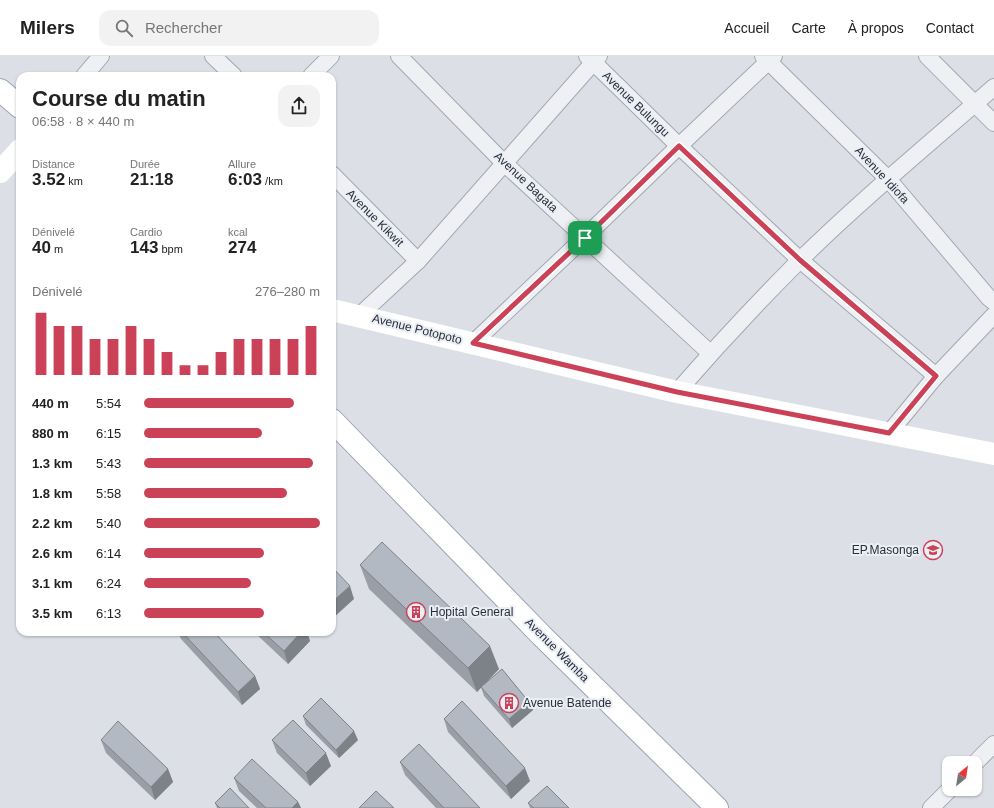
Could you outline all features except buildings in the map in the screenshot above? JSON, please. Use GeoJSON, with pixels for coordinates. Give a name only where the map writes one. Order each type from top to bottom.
{"type":"FeatureCollection","features":[{"type":"Feature","properties":{"kind":"street"},"geometry":{"type":"LineString","coordinates":[[87,72],[101,56]]}},
{"type":"Feature","properties":{"kind":"street"},"geometry":{"type":"LineString","coordinates":[[213,56],[230,72]]}},
{"type":"Feature","properties":{"kind":"street"},"geometry":{"type":"LineString","coordinates":[[315,72],[331,56]]}},
{"type":"Feature","properties":{"kind":"street","name":"Avenue Bagata"},"geometry":{"type":"LineString","coordinates":[[399,56],[504,163],[710,353]]}},
{"type":"Feature","properties":{"kind":"street"},"geometry":{"type":"LineString","coordinates":[[926,56],[994,123]]}},
{"type":"Feature","properties":{"kind":"street"},"geometry":{"type":"LineString","coordinates":[[360,315],[418,261],[593,58]]}},
{"type":"Feature","properties":{"kind":"street","name":"Avenue Bulungu"},"geometry":{"type":"LineString","coordinates":[[593,58],[679,146],[800,260],[936,376]]}},
{"type":"Feature","properties":{"kind":"street"},"geometry":{"type":"LineString","coordinates":[[473,343],[585,238],[768,58]]}},
{"type":"Feature","properties":{"kind":"street","name":"Avenue Idiofa"},"geometry":{"type":"LineString","coordinates":[[768,58],[888,179],[994,302]]}},
{"type":"Feature","properties":{"kind":"street"},"geometry":{"type":"LineString","coordinates":[[677,392],[710,353],[800,260],[888,179],[994,87]]}},
{"type":"Feature","properties":{"kind":"street"},"geometry":{"type":"LineString","coordinates":[[0,90],[16,104]]}},
{"type":"Feature","properties":{"kind":"street"},"geometry":{"type":"LineString","coordinates":[[0,172],[16,154]]}},
{"type":"Feature","properties":{"kind":"street","name":"Avenue Kikwit"},"geometry":{"type":"LineString","coordinates":[[336,178],[418,261]]}},
{"type":"Feature","properties":{"kind":"street","name":"Avenue Potopoto"},"geometry":{"type":"LineString","coordinates":[[336,311],[360,315],[677,392],[994,454]]}},
{"type":"Feature","properties":{"kind":"street"},"geometry":{"type":"LineString","coordinates":[[889,433],[936,376],[994,315]]}},
{"type":"Feature","properties":{"kind":"street","name":"Avenue Wamba"},"geometry":{"type":"LineString","coordinates":[[336,424],[542,636],[717,808]]}},
{"type":"Feature","properties":{"kind":"street"},"geometry":{"type":"LineString","coordinates":[[982,756],[994,744]]}},
{"type":"Feature","properties":{"kind":"street"},"geometry":{"type":"LineString","coordinates":[[931,808],[943,796]]}},
{"type":"Feature","properties":{"kind":"place","name":"EP.Masonga"},"geometry":{"type":"Point","coordinates":[933,550]}},
{"type":"Feature","properties":{"kind":"place","name":"Hopital General"},"geometry":{"type":"Point","coordinates":[416,612]}},
{"type":"Feature","properties":{"kind":"place","name":"Avenue Batende"},"geometry":{"type":"Point","coordinates":[509,703]}},
{"type":"Feature","properties":{"kind":"route"},"geometry":{"type":"LineString","coordinates":[[679,146],[800,260],[936,376],[889,433],[677,392],[473,343],[585,238],[679,146]]}}]}
